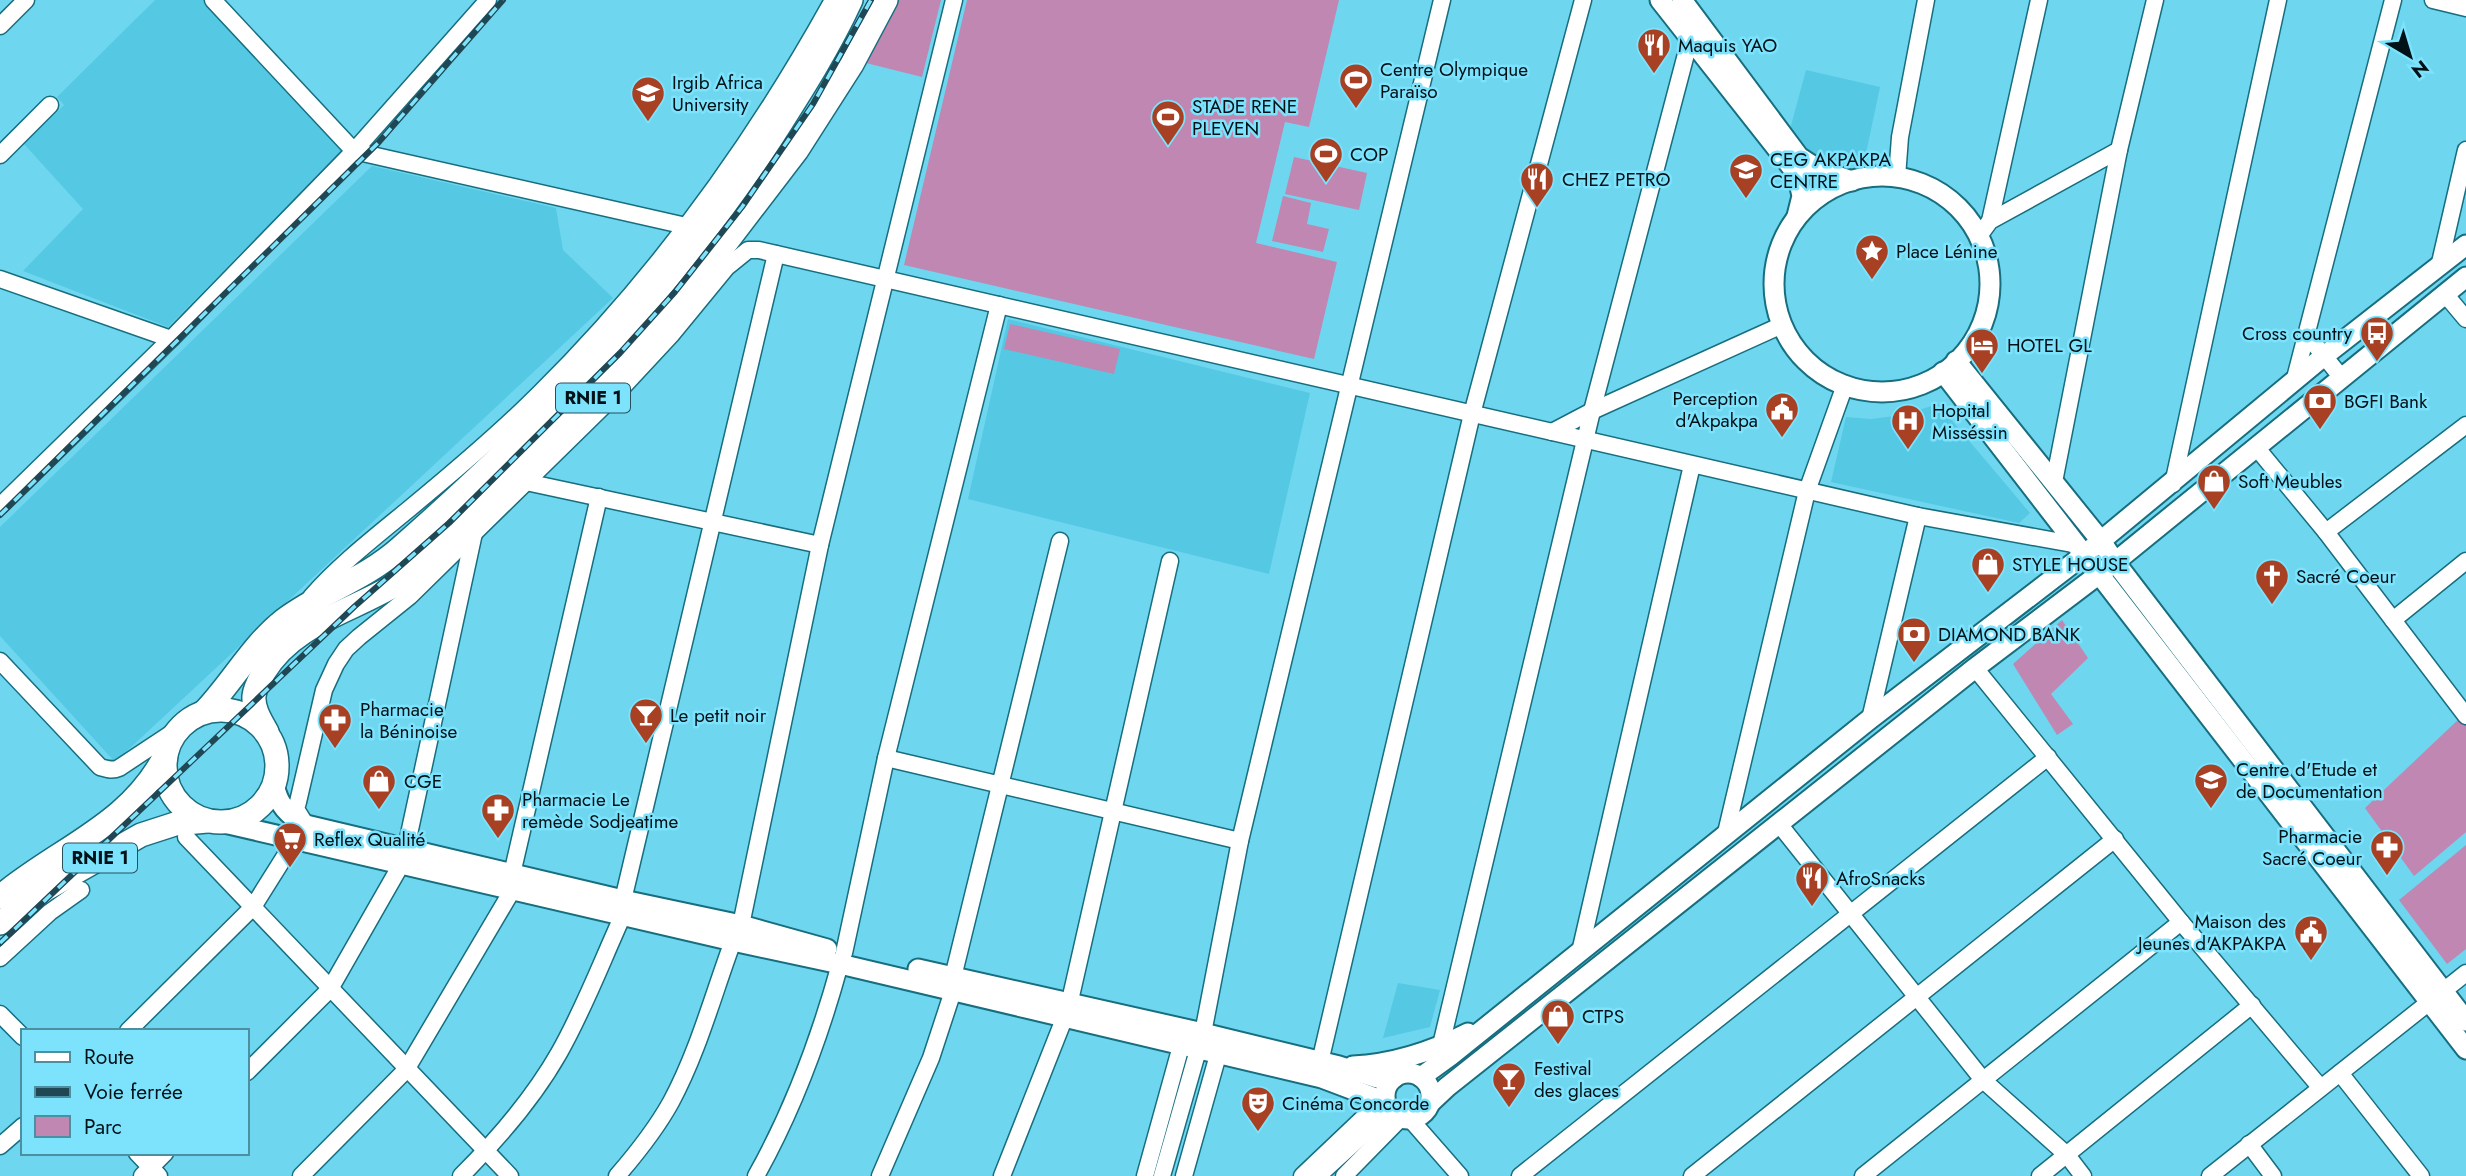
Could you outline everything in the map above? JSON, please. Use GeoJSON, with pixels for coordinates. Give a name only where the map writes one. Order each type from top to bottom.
{"type":"FeatureCollection","features":[{"type":"Feature","properties":{"kind":"highway","name":"RNIE 1"},"geometry":{"type":"LineString","coordinates":[[0,897],[33,871],[106,825],[153,777],[181,727],[204,712],[222,693],[257,646],[282,622],[300,609],[370,572],[398,550],[436,500],[585,372],[646,306],[704,235],[794,103],[851,0]]}},
{"type":"Feature","properties":{"kind":"highway","name":"RNIE 1"},"geometry":{"type":"LineString","coordinates":[[0,923],[46,888],[141,835],[175,824],[233,821],[252,813],[267,798],[274,784],[278,761],[274,745],[257,713],[254,695],[256,685],[271,662],[310,627],[363,603],[403,580],[608,383],[690,290],[797,150],[852,64],[886,0]]}},
{"type":"Feature","properties":{"kind":"highway"},"geometry":{"type":"LineString","coordinates":[[204,712],[218,709],[238,712],[256,720],[267,732]]}},
{"type":"Feature","properties":{"kind":"highway"},"geometry":{"type":"LineString","coordinates":[[167,751],[165,771],[174,796],[188,811],[215,822]]}},
{"type":"Feature","properties":{"kind":"main road"},"geometry":{"type":"LineString","coordinates":[[1660,0],[1797,174],[1802,196],[1797,218]]}},
{"type":"Feature","properties":{"kind":"main road"},"geometry":{"type":"LineString","coordinates":[[1690,5],[1799,157],[1819,170],[1852,181]]}},
{"type":"Feature","properties":{"kind":"main road"},"geometry":{"type":"LineString","coordinates":[[1871,177],[1897,177],[1922,184],[1945,196],[1984,228],[1989,268],[1988,301],[1978,333],[1950,367],[1917,385],[1897,390],[1866,391],[1846,386],[1819,372],[1807,362],[1789,339],[1776,304],[1774,272],[1783,240],[1797,218],[1823,194],[1852,181],[1871,177]]}},
{"type":"Feature","properties":{"kind":"main road"},"geometry":{"type":"LineString","coordinates":[[1421,1077],[2082,550],[2101,541],[2173,484],[2324,356],[2466,245]]}},
{"type":"Feature","properties":{"kind":"main road"},"geometry":{"type":"LineString","coordinates":[[1194,1043],[1218,1055],[1332,1081],[1396,1113],[1424,1114],[1431,1102],[1975,668],[2107,568],[2466,277]]}},
{"type":"Feature","properties":{"kind":"main road"},"geometry":{"type":"LineString","coordinates":[[1950,367],[2054,482],[2101,541],[2107,568]]}},
{"type":"Feature","properties":{"kind":"main road"},"geometry":{"type":"LineString","coordinates":[[1950,367],[2082,550],[2107,568],[2436,997],[2466,1049]]}},
{"type":"Feature","properties":{"kind":"main road"},"geometry":{"type":"LineString","coordinates":[[274,784],[278,800],[301,832]]}},
{"type":"Feature","properties":{"kind":"main road"},"geometry":{"type":"LineString","coordinates":[[215,822],[301,832],[1194,1043],[1320,1062],[1377,1078],[1394,1078],[1407,1073],[1421,1077],[1431,1088],[1431,1102]]}},
{"type":"Feature","properties":{"kind":"main road"},"geometry":{"type":"LineString","coordinates":[[2436,997],[2466,1021]]}},
{"type":"Feature","properties":{"kind":"main road"},"geometry":{"type":"LineString","coordinates":[[1339,1066],[1394,1062],[1485,1025],[1508,1010]]}},
{"type":"Feature","properties":{"kind":"main road"},"geometry":{"type":"LineString","coordinates":[[1394,1078],[1385,1092],[1396,1113]]}},
{"type":"Feature","properties":{"kind":"street"},"geometry":{"type":"LineString","coordinates":[[1,24],[26,0]]}},
{"type":"Feature","properties":{"kind":"street"},"geometry":{"type":"LineString","coordinates":[[213,0],[354,151],[686,226]]}},
{"type":"Feature","properties":{"kind":"street"},"geometry":{"type":"LineString","coordinates":[[0,506],[171,339],[354,151],[488,0]]}},
{"type":"Feature","properties":{"kind":"street"},"geometry":{"type":"LineString","coordinates":[[436,500],[628,299],[686,226],[780,89],[833,0]]}},
{"type":"Feature","properties":{"kind":"street"},"geometry":{"type":"LineString","coordinates":[[617,1176],[641,1148],[672,1100],[737,933],[820,545],[954,0]]}},
{"type":"Feature","properties":{"kind":"street"},"geometry":{"type":"LineString","coordinates":[[1162,1176],[1442,0]]}},
{"type":"Feature","properties":{"kind":"street"},"geometry":{"type":"LineString","coordinates":[[1320,1062],[1472,414],[1583,0]]}},
{"type":"Feature","properties":{"kind":"street"},"geometry":{"type":"LineString","coordinates":[[1897,177],[1900,136],[1926,0]]}},
{"type":"Feature","properties":{"kind":"street"},"geometry":{"type":"LineString","coordinates":[[1984,228],[2039,0]]}},
{"type":"Feature","properties":{"kind":"street"},"geometry":{"type":"LineString","coordinates":[[2054,482],[2119,150],[2155,0]]}},
{"type":"Feature","properties":{"kind":"street"},"geometry":{"type":"LineString","coordinates":[[2173,484],[2278,0]]}},
{"type":"Feature","properties":{"kind":"street"},"geometry":{"type":"LineString","coordinates":[[2294,382],[2393,0]]}},
{"type":"Feature","properties":{"kind":"street"},"geometry":{"type":"LineString","coordinates":[[2433,0],[2466,8]]}},
{"type":"Feature","properties":{"kind":"street"},"geometry":{"type":"LineString","coordinates":[[1441,1045],[1592,411],[1690,39]]}},
{"type":"Feature","properties":{"kind":"street"},"geometry":{"type":"LineString","coordinates":[[0,155],[50,105]]}},
{"type":"Feature","properties":{"kind":"street"},"geometry":{"type":"LineString","coordinates":[[1984,228],[2119,150]]}},
{"type":"Feature","properties":{"kind":"street"},"geometry":{"type":"LineString","coordinates":[[2439,267],[2466,150]]}},
{"type":"Feature","properties":{"kind":"street"},"geometry":{"type":"LineString","coordinates":[[130,1029],[253,907],[301,832],[296,809],[324,690],[336,664],[359,636],[410,596],[645,364],[727,267],[748,250],[760,250],[1918,516],[2082,550]]}},
{"type":"Feature","properties":{"kind":"street"},"geometry":{"type":"LineString","coordinates":[[461,1176],[486,1151],[559,1054],[623,908],[776,254]]}},
{"type":"Feature","properties":{"kind":"street"},"geometry":{"type":"LineString","coordinates":[[0,279],[171,339]]}},
{"type":"Feature","properties":{"kind":"street"},"geometry":{"type":"LineString","coordinates":[[2445,294],[2466,319]]}},
{"type":"Feature","properties":{"kind":"street"},"geometry":{"type":"LineString","coordinates":[[756,1176],[782,1125],[825,1019],[842,959],[886,758],[999,305]]}},
{"type":"Feature","properties":{"kind":"street"},"geometry":{"type":"LineString","coordinates":[[1552,432],[1592,411],[1782,325]]}},
{"type":"Feature","properties":{"kind":"street"},"geometry":{"type":"LineString","coordinates":[[2306,335],[2342,378]]}},
{"type":"Feature","properties":{"kind":"street"},"geometry":{"type":"LineString","coordinates":[[1725,837],[1807,491],[1846,386]]}},
{"type":"Feature","properties":{"kind":"street"},"geometry":{"type":"LineString","coordinates":[[2326,532],[2466,425]]}},
{"type":"Feature","properties":{"kind":"street"},"geometry":{"type":"LineString","coordinates":[[2256,447],[2326,532],[2393,620],[2460,699],[2466,716]]}},
{"type":"Feature","properties":{"kind":"street"},"geometry":{"type":"LineString","coordinates":[[1580,952],[1692,465]]}},
{"type":"Feature","properties":{"kind":"street"},"geometry":{"type":"LineString","coordinates":[[526,482],[820,545]]}},
{"type":"Feature","properties":{"kind":"street"},"geometry":{"type":"LineString","coordinates":[[301,1176],[406,1070],[512,881],[599,497]]}},
{"type":"Feature","properties":{"kind":"street"},"geometry":{"type":"LineString","coordinates":[[1870,719],[1918,516]]}},
{"type":"Feature","properties":{"kind":"street"},"geometry":{"type":"LineString","coordinates":[[248,1071],[330,989],[404,856],[474,531]]}},
{"type":"Feature","properties":{"kind":"street"},"geometry":{"type":"LineString","coordinates":[[880,1176],[931,1058],[953,984],[1060,541]]}},
{"type":"Feature","properties":{"kind":"street"},"geometry":{"type":"LineString","coordinates":[[1002,1176],[1066,1012],[1170,561]]}},
{"type":"Feature","properties":{"kind":"street"},"geometry":{"type":"LineString","coordinates":[[2393,620],[2466,561]]}},
{"type":"Feature","properties":{"kind":"street"},"geometry":{"type":"LineString","coordinates":[[0,660],[100,766],[106,769],[119,768],[181,727]]}},
{"type":"Feature","properties":{"kind":"street"},"geometry":{"type":"LineString","coordinates":[[1975,668],[2181,922],[2320,1087]]}},
{"type":"Feature","properties":{"kind":"street"},"geometry":{"type":"LineString","coordinates":[[1520,1176],[2048,757]]}},
{"type":"Feature","properties":{"kind":"street"},"geometry":{"type":"LineString","coordinates":[[886,758],[1240,841]]}},
{"type":"Feature","properties":{"kind":"street"},"geometry":{"type":"LineString","coordinates":[[1779,824],[1983,1080],[2067,1155],[2083,1176]]}},
{"type":"Feature","properties":{"kind":"street"},"geometry":{"type":"LineString","coordinates":[[186,837],[510,1176]]}},
{"type":"Feature","properties":{"kind":"street"},"geometry":{"type":"LineString","coordinates":[[1692,1176],[2115,839]]}},
{"type":"Feature","properties":{"kind":"street"},"geometry":{"type":"LineString","coordinates":[[0,958],[50,912],[80,890]]}},
{"type":"Feature","properties":{"kind":"street"},"geometry":{"type":"LineString","coordinates":[[1863,1176],[2181,922]]}},
{"type":"Feature","properties":{"kind":"street"},"geometry":{"type":"LineString","coordinates":[[2210,1176],[2466,973]]}},
{"type":"Feature","properties":{"kind":"street"},"geometry":{"type":"LineString","coordinates":[[2040,1176],[2252,1005]]}},
{"type":"Feature","properties":{"kind":"street"},"geometry":{"type":"LineString","coordinates":[[0,1014],[21,1035]]}},
{"type":"Feature","properties":{"kind":"street"},"geometry":{"type":"LineString","coordinates":[[1145,1176],[1194,1043]]}},
{"type":"Feature","properties":{"kind":"street"},"geometry":{"type":"LineString","coordinates":[[1184,1176],[1218,1055]]}},
{"type":"Feature","properties":{"kind":"street"},"geometry":{"type":"LineString","coordinates":[[2340,1073],[2421,1176]]}},
{"type":"Feature","properties":{"kind":"street"},"geometry":{"type":"LineString","coordinates":[[1302,1176],[1396,1113]]}},
{"type":"Feature","properties":{"kind":"street"},"geometry":{"type":"LineString","coordinates":[[1318,1176],[1396,1113]]}},
{"type":"Feature","properties":{"kind":"street"},"geometry":{"type":"LineString","coordinates":[[1344,1176],[1396,1113]]}},
{"type":"Feature","properties":{"kind":"street"},"geometry":{"type":"LineString","coordinates":[[1356,1176],[1392,1140],[1396,1113]]}},
{"type":"Feature","properties":{"kind":"street"},"geometry":{"type":"LineString","coordinates":[[1396,1113],[1460,1176]]}},
{"type":"Feature","properties":{"kind":"street"},"geometry":{"type":"LineString","coordinates":[[0,1146],[21,1128]]}},
{"type":"Feature","properties":{"kind":"street"},"geometry":{"type":"LineString","coordinates":[[2249,1144],[2273,1176]]}},
{"type":"Feature","properties":{"kind":"street"},"geometry":{"type":"LineString","coordinates":[[138,1155],[151,1173],[164,1155]]}},
{"type":"Feature","properties":{"kind":"shaded area"},"geometry":{"type":"Polygon","coordinates":[[[155,0],[205,0],[350,143],[168,327],[23,271],[83,209],[24,144],[64,105],[57,97],[155,0]]]}},
{"type":"Feature","properties":{"kind":"shaded area"},"geometry":{"type":"Polygon","coordinates":[[[1806,70],[1880,87],[1865,158],[1832,165],[1818,163],[1789,133],[1806,70]]]}},
{"type":"Feature","properties":{"kind":"shaded area"},"geometry":{"type":"Polygon","coordinates":[[[372,166],[556,208],[563,250],[613,298],[115,762],[0,636],[0,527],[372,166]]]}},
{"type":"Feature","properties":{"kind":"shaded area"},"geometry":{"type":"Polygon","coordinates":[[[1008,319],[1310,393],[1269,574],[968,499],[1008,319]]]}},
{"type":"Feature","properties":{"kind":"shaded area","name":"Hopital Misséssin"},"geometry":{"type":"Polygon","coordinates":[[[1938,404],[2030,513],[2019,523],[1831,482],[1846,417],[1871,419],[1903,415],[1938,404]]]}},
{"type":"Feature","properties":{"kind":"shaded area"},"geometry":{"type":"Polygon","coordinates":[[[1398,983],[1440,990],[1430,1027],[1383,1038],[1398,983]]]}},
{"type":"Feature","properties":{"kind":"green space"},"geometry":{"type":"Polygon","coordinates":[[[894,0],[941,0],[922,77],[866,63],[894,0]]]}},
{"type":"Feature","properties":{"kind":"green space"},"geometry":{"type":"Polygon","coordinates":[[[967,0],[1339,0],[1309,127],[1285,122],[1256,243],[1337,262],[1314,359],[904,265],[967,0]]]}},
{"type":"Feature","properties":{"kind":"green space","name":"COP"},"geometry":{"type":"Polygon","coordinates":[[[1294,157],[1367,173],[1359,210],[1285,194],[1294,157]]]}},
{"type":"Feature","properties":{"kind":"green space"},"geometry":{"type":"Polygon","coordinates":[[[1283,196],[1311,203],[1307,224],[1329,229],[1323,252],[1272,241],[1283,196]]]}},
{"type":"Feature","properties":{"kind":"green space"},"geometry":{"type":"Polygon","coordinates":[[[1010,324],[1120,349],[1114,374],[1004,349],[1010,324]]]}},
{"type":"Feature","properties":{"kind":"green space"},"geometry":{"type":"Polygon","coordinates":[[[2062,620],[2088,658],[2051,694],[2073,724],[2057,735],[2013,664],[2062,620]]]}},
{"type":"Feature","properties":{"kind":"green space"},"geometry":{"type":"Polygon","coordinates":[[[2461,717],[2466,722],[2466,832],[2414,876],[2365,808],[2461,717]]]}},
{"type":"Feature","properties":{"kind":"green space"},"geometry":{"type":"Polygon","coordinates":[[[2466,845],[2466,949],[2447,964],[2399,900],[2466,845]]]}},
{"type":"Feature","properties":{"kind":"railway"},"geometry":{"type":"LineString","coordinates":[[0,515],[378,143],[503,0]]}},
{"type":"Feature","properties":{"kind":"railway"},"geometry":{"type":"LineString","coordinates":[[0,943],[354,607],[449,523],[620,353],[675,292],[742,207],[813,104],[871,0]]}},
{"type":"Feature","properties":{"kind":"place","name":"Maquis YAO"},"geometry":{"type":"Point","coordinates":[1654,75]}},
{"type":"Feature","properties":{"kind":"place","name":"Centre Olympique Paraïso"},"geometry":{"type":"Point","coordinates":[1356,110]}},
{"type":"Feature","properties":{"kind":"place","name":"Irgib Africa University"},"geometry":{"type":"Point","coordinates":[648,123]}},
{"type":"Feature","properties":{"kind":"place","name":"STADE RENE PLEVEN"},"geometry":{"type":"Point","coordinates":[1168,147]}},
{"type":"Feature","properties":{"kind":"place","name":"COP"},"geometry":{"type":"Point","coordinates":[1326,184]}},
{"type":"Feature","properties":{"kind":"place","name":"CEG AKPAKPA CENTRE"},"geometry":{"type":"Point","coordinates":[1746,200]}},
{"type":"Feature","properties":{"kind":"place","name":"CHEZ PETRO"},"geometry":{"type":"Point","coordinates":[1537,209]}},
{"type":"Feature","properties":{"kind":"place","name":"Place Lénine"},"geometry":{"type":"Point","coordinates":[1872,281]}},
{"type":"Feature","properties":{"kind":"place","name":"Cross country"},"geometry":{"type":"Point","coordinates":[2377,363]}},
{"type":"Feature","properties":{"kind":"place","name":"HOTEL GL"},"geometry":{"type":"Point","coordinates":[1982,375]}},
{"type":"Feature","properties":{"kind":"place","name":"BGFI Bank"},"geometry":{"type":"Point","coordinates":[2320,431]}},
{"type":"Feature","properties":{"kind":"place","name":"Perception d'Akpakpa"},"geometry":{"type":"Point","coordinates":[1782,439]}},
{"type":"Feature","properties":{"kind":"place","name":"Hopital Misséssin"},"geometry":{"type":"Point","coordinates":[1908,451]}},
{"type":"Feature","properties":{"kind":"place","name":"Soft Meubles"},"geometry":{"type":"Point","coordinates":[2214,511]}},
{"type":"Feature","properties":{"kind":"place","name":"STYLE HOUSE"},"geometry":{"type":"Point","coordinates":[1988,594]}},
{"type":"Feature","properties":{"kind":"place","name":"Sacré Coeur"},"geometry":{"type":"Point","coordinates":[2272,606]}},
{"type":"Feature","properties":{"kind":"place","name":"DIAMOND BANK"},"geometry":{"type":"Point","coordinates":[1914,664]}},
{"type":"Feature","properties":{"kind":"place","name":"Le petit noir"},"geometry":{"type":"Point","coordinates":[646,745]}},
{"type":"Feature","properties":{"kind":"place","name":"Pharmacie la Béninoise"},"geometry":{"type":"Point","coordinates":[335,750]}},
{"type":"Feature","properties":{"kind":"place","name":"Centre d'Etude et de Documentation"},"geometry":{"type":"Point","coordinates":[2211,810]}},
{"type":"Feature","properties":{"kind":"place","name":"CGE"},"geometry":{"type":"Point","coordinates":[379,811]}},
{"type":"Feature","properties":{"kind":"place","name":"Pharmacie Le remède Sodjeatime"},"geometry":{"type":"Point","coordinates":[498,840]}},
{"type":"Feature","properties":{"kind":"place","name":"Reflex Qualité"},"geometry":{"type":"Point","coordinates":[290,869]}},
{"type":"Feature","properties":{"kind":"place","name":"Pharmacie Sacré Coeur"},"geometry":{"type":"Point","coordinates":[2387,877]}},
{"type":"Feature","properties":{"kind":"place","name":"AfroSnacks"},"geometry":{"type":"Point","coordinates":[1812,908]}},
{"type":"Feature","properties":{"kind":"place","name":"Maison des Jeunes d'AKPAKPA"},"geometry":{"type":"Point","coordinates":[2311,962]}},
{"type":"Feature","properties":{"kind":"place","name":"CTPS"},"geometry":{"type":"Point","coordinates":[1558,1046]}},
{"type":"Feature","properties":{"kind":"place","name":"Festival des glaces"},"geometry":{"type":"Point","coordinates":[1509,1109]}},
{"type":"Feature","properties":{"kind":"place","name":"Cinéma Concorde"},"geometry":{"type":"Point","coordinates":[1258,1133]}}]}
